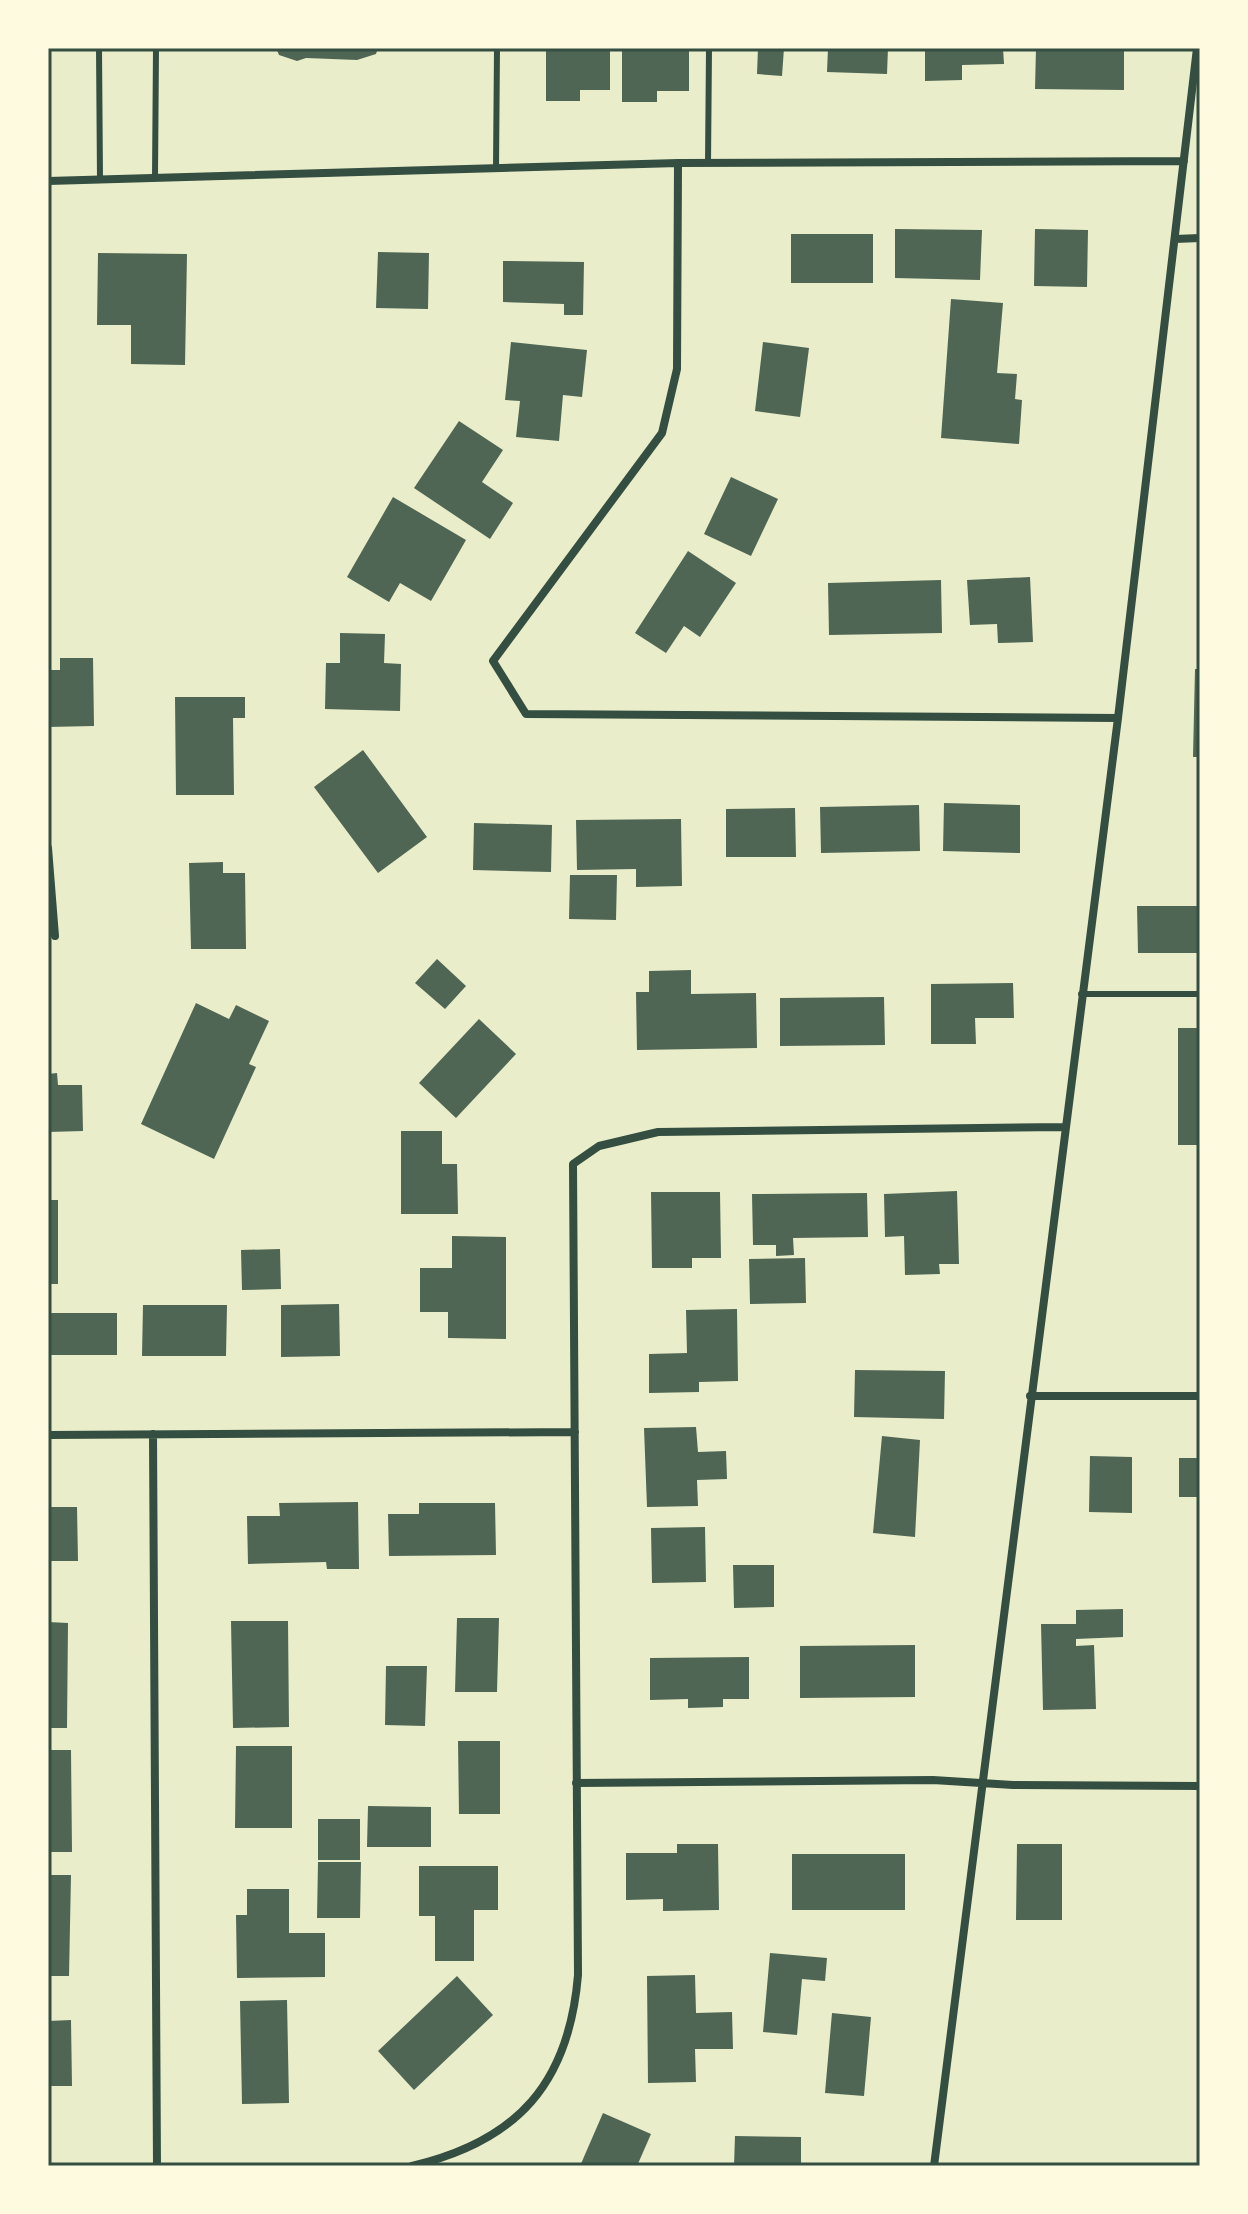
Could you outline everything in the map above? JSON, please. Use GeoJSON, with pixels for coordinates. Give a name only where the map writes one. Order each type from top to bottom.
{"type":"FeatureCollection","features":[{"type":"Feature","properties":{"kind":"street"},"geometry":{"type":"LineString","coordinates":[[934,2166],[1063,1127],[1118,718],[1197,48]]}},
{"type":"Feature","properties":{"kind":"street"},"geometry":{"type":"LineString","coordinates":[[48,181],[678,163],[1184,161]]}},
{"type":"Feature","properties":{"kind":"street"},"geometry":{"type":"LineString","coordinates":[[678,163],[677,369],[662,433],[493,661],[526,714],[1118,718]]}},
{"type":"Feature","properties":{"kind":"street"},"geometry":{"type":"LineString","coordinates":[[1175,239],[1200,238]]}},
{"type":"Feature","properties":{"kind":"street"},"geometry":{"type":"LineString","coordinates":[[48,848],[55,936]]}},
{"type":"Feature","properties":{"kind":"street"},"geometry":{"type":"LineString","coordinates":[[412,2166],[445,2158],[483,2142],[516,2119],[543,2088],[563,2053],[575,2014],[578,1975],[573,1164],[599,1146],[629,1137],[685,1131],[1063,1127]]}},
{"type":"Feature","properties":{"kind":"street"},"geometry":{"type":"LineString","coordinates":[[1030,1396],[1200,1396]]}},
{"type":"Feature","properties":{"kind":"street"},"geometry":{"type":"LineString","coordinates":[[48,1435],[575,1432]]}},
{"type":"Feature","properties":{"kind":"street"},"geometry":{"type":"LineString","coordinates":[[153,1434],[157,2166]]}},
{"type":"Feature","properties":{"kind":"street"},"geometry":{"type":"LineString","coordinates":[[576,1783],[933,1780],[1200,1786]]}},
{"type":"Feature","properties":{"kind":"lane"},"geometry":{"type":"LineString","coordinates":[[99,48],[100,180]]}},
{"type":"Feature","properties":{"kind":"lane"},"geometry":{"type":"LineString","coordinates":[[155,178],[156,48]]}},
{"type":"Feature","properties":{"kind":"lane"},"geometry":{"type":"LineString","coordinates":[[496,168],[497,48]]}},
{"type":"Feature","properties":{"kind":"lane"},"geometry":{"type":"LineString","coordinates":[[708,163],[709,48]]}},
{"type":"Feature","properties":{"kind":"lane"},"geometry":{"type":"LineString","coordinates":[[1081,994],[1200,994]]}},
{"type":"Feature","properties":{"kind":"building"},"geometry":{"type":"Polygon","coordinates":[[[276,48],[378,48],[376,54],[357,60],[306,58],[297,61],[279,55],[276,48]]]}},
{"type":"Feature","properties":{"kind":"building"},"geometry":{"type":"Polygon","coordinates":[[[546,48],[610,48],[610,90],[580,90],[580,101],[546,101],[546,48]]]}},
{"type":"Feature","properties":{"kind":"building"},"geometry":{"type":"Polygon","coordinates":[[[622,48],[689,48],[689,91],[657,91],[657,102],[622,102],[622,48]]]}},
{"type":"Feature","properties":{"kind":"building"},"geometry":{"type":"Polygon","coordinates":[[[758,48],[784,48],[782,76],[757,74],[758,48]]]}},
{"type":"Feature","properties":{"kind":"building"},"geometry":{"type":"Polygon","coordinates":[[[828,48],[888,48],[887,74],[827,72],[828,48]]]}},
{"type":"Feature","properties":{"kind":"building"},"geometry":{"type":"Polygon","coordinates":[[[925,48],[1003,48],[1004,64],[962,65],[962,80],[925,81],[925,48]]]}},
{"type":"Feature","properties":{"kind":"building"},"geometry":{"type":"Polygon","coordinates":[[[1036,48],[1124,48],[1124,90],[1035,89],[1036,48]]]}},
{"type":"Feature","properties":{"kind":"building"},"geometry":{"type":"Polygon","coordinates":[[[895,229],[982,230],[980,280],[895,278],[895,229]]]}},
{"type":"Feature","properties":{"kind":"building"},"geometry":{"type":"Polygon","coordinates":[[[1035,229],[1088,230],[1087,287],[1034,286],[1035,229]]]}},
{"type":"Feature","properties":{"kind":"building"},"geometry":{"type":"Polygon","coordinates":[[[791,234],[873,234],[873,283],[791,283],[791,234]]]}},
{"type":"Feature","properties":{"kind":"building"},"geometry":{"type":"Polygon","coordinates":[[[378,252],[429,253],[428,309],[376,308],[378,252]]]}},
{"type":"Feature","properties":{"kind":"building"},"geometry":{"type":"Polygon","coordinates":[[[98,253],[187,254],[185,365],[131,364],[131,325],[97,325],[98,253]]]}},
{"type":"Feature","properties":{"kind":"building"},"geometry":{"type":"Polygon","coordinates":[[[503,261],[584,262],[583,315],[564,315],[564,304],[503,302],[503,261]]]}},
{"type":"Feature","properties":{"kind":"building"},"geometry":{"type":"Polygon","coordinates":[[[951,299],[1003,303],[997,373],[1017,374],[1015,399],[1022,400],[1019,444],[941,438],[951,299]]]}},
{"type":"Feature","properties":{"kind":"building"},"geometry":{"type":"Polygon","coordinates":[[[511,342],[587,350],[582,397],[563,395],[559,441],[516,437],[520,401],[505,400],[511,342]]]}},
{"type":"Feature","properties":{"kind":"building"},"geometry":{"type":"Polygon","coordinates":[[[763,342],[809,348],[800,417],[755,411],[763,342]]]}},
{"type":"Feature","properties":{"kind":"building"},"geometry":{"type":"Polygon","coordinates":[[[459,421],[503,450],[482,482],[513,503],[490,539],[414,488],[459,421]]]}},
{"type":"Feature","properties":{"kind":"building"},"geometry":{"type":"Polygon","coordinates":[[[731,477],[778,499],[751,556],[704,534],[731,477]]]}},
{"type":"Feature","properties":{"kind":"building"},"geometry":{"type":"Polygon","coordinates":[[[393,497],[466,540],[431,601],[400,583],[389,602],[347,577],[393,497]]]}},
{"type":"Feature","properties":{"kind":"building"},"geometry":{"type":"Polygon","coordinates":[[[688,551],[736,583],[700,637],[684,626],[666,653],[635,633],[688,551]]]}},
{"type":"Feature","properties":{"kind":"building"},"geometry":{"type":"Polygon","coordinates":[[[1030,577],[1033,642],[998,643],[997,624],[970,625],[967,580],[1030,577]]]}},
{"type":"Feature","properties":{"kind":"building"},"geometry":{"type":"Polygon","coordinates":[[[941,580],[942,633],[829,635],[828,583],[941,580]]]}},
{"type":"Feature","properties":{"kind":"building"},"geometry":{"type":"Polygon","coordinates":[[[340,633],[385,634],[384,663],[401,664],[400,711],[325,709],[326,663],[340,663],[340,633]]]}},
{"type":"Feature","properties":{"kind":"building"},"geometry":{"type":"Polygon","coordinates":[[[60,658],[93,658],[94,726],[48,727],[48,670],[60,670],[60,658]]]}},
{"type":"Feature","properties":{"kind":"building"},"geometry":{"type":"Polygon","coordinates":[[[1195,669],[1200,669],[1200,757],[1193,757],[1195,669]]]}},
{"type":"Feature","properties":{"kind":"building"},"geometry":{"type":"Polygon","coordinates":[[[175,697],[245,697],[245,718],[233,718],[234,795],[176,795],[175,697]]]}},
{"type":"Feature","properties":{"kind":"building"},"geometry":{"type":"Polygon","coordinates":[[[363,750],[427,837],[378,873],[314,787],[363,750]]]}},
{"type":"Feature","properties":{"kind":"building"},"geometry":{"type":"Polygon","coordinates":[[[944,803],[1020,805],[1020,853],[943,851],[944,803]]]}},
{"type":"Feature","properties":{"kind":"building"},"geometry":{"type":"Polygon","coordinates":[[[919,805],[920,851],[821,853],[820,807],[919,805]]]}},
{"type":"Feature","properties":{"kind":"building"},"geometry":{"type":"Polygon","coordinates":[[[795,808],[796,857],[726,857],[726,809],[795,808]]]}},
{"type":"Feature","properties":{"kind":"building"},"geometry":{"type":"Polygon","coordinates":[[[681,819],[682,886],[636,887],[636,869],[577,870],[576,820],[681,819]]]}},
{"type":"Feature","properties":{"kind":"building"},"geometry":{"type":"Polygon","coordinates":[[[474,823],[552,825],[551,872],[473,870],[474,823]]]}},
{"type":"Feature","properties":{"kind":"building"},"geometry":{"type":"Polygon","coordinates":[[[223,862],[223,873],[245,873],[246,949],[191,949],[189,863],[223,862]]]}},
{"type":"Feature","properties":{"kind":"building"},"geometry":{"type":"Polygon","coordinates":[[[570,875],[617,875],[616,920],[569,919],[570,875]]]}},
{"type":"Feature","properties":{"kind":"building"},"geometry":{"type":"Polygon","coordinates":[[[1137,906],[1200,906],[1200,953],[1138,953],[1137,906]]]}},
{"type":"Feature","properties":{"kind":"building"},"geometry":{"type":"Polygon","coordinates":[[[437,959],[466,986],[445,1009],[415,983],[437,959]]]}},
{"type":"Feature","properties":{"kind":"building"},"geometry":{"type":"Polygon","coordinates":[[[691,970],[691,994],[756,993],[757,1048],[637,1050],[636,992],[649,992],[649,971],[691,970]]]}},
{"type":"Feature","properties":{"kind":"building"},"geometry":{"type":"Polygon","coordinates":[[[1013,983],[1014,1018],[975,1018],[976,1044],[931,1044],[931,984],[1013,983]]]}},
{"type":"Feature","properties":{"kind":"building"},"geometry":{"type":"Polygon","coordinates":[[[884,997],[885,1045],[780,1046],[780,998],[884,997]]]}},
{"type":"Feature","properties":{"kind":"building"},"geometry":{"type":"Polygon","coordinates":[[[196,1003],[229,1019],[236,1005],[269,1021],[249,1064],[256,1067],[214,1159],[141,1124],[196,1003]]]}},
{"type":"Feature","properties":{"kind":"building"},"geometry":{"type":"Polygon","coordinates":[[[479,1019],[516,1054],[456,1118],[419,1083],[479,1019]]]}},
{"type":"Feature","properties":{"kind":"building"},"geometry":{"type":"Polygon","coordinates":[[[1178,1028],[1200,1028],[1200,1145],[1178,1145],[1178,1028]]]}},
{"type":"Feature","properties":{"kind":"building"},"geometry":{"type":"Polygon","coordinates":[[[57,1073],[58,1085],[82,1085],[83,1131],[48,1132],[48,1074],[57,1073]]]}},
{"type":"Feature","properties":{"kind":"building"},"geometry":{"type":"Polygon","coordinates":[[[401,1131],[442,1131],[442,1164],[457,1164],[458,1214],[401,1214],[401,1131]]]}},
{"type":"Feature","properties":{"kind":"building"},"geometry":{"type":"Polygon","coordinates":[[[957,1191],[959,1264],[939,1264],[940,1274],[905,1275],[904,1236],[885,1237],[884,1194],[957,1191]]]}},
{"type":"Feature","properties":{"kind":"building"},"geometry":{"type":"Polygon","coordinates":[[[651,1192],[720,1192],[721,1258],[692,1258],[692,1268],[652,1268],[651,1192]]]}},
{"type":"Feature","properties":{"kind":"building"},"geometry":{"type":"Polygon","coordinates":[[[867,1193],[868,1237],[793,1238],[794,1255],[776,1256],[776,1245],[753,1245],[752,1194],[867,1193]]]}},
{"type":"Feature","properties":{"kind":"building"},"geometry":{"type":"Polygon","coordinates":[[[48,1200],[58,1200],[58,1284],[48,1284],[48,1200]]]}},
{"type":"Feature","properties":{"kind":"building"},"geometry":{"type":"Polygon","coordinates":[[[452,1236],[506,1237],[506,1339],[448,1338],[448,1312],[420,1312],[420,1268],[452,1268],[452,1236]]]}},
{"type":"Feature","properties":{"kind":"building"},"geometry":{"type":"Polygon","coordinates":[[[280,1249],[281,1289],[242,1290],[241,1250],[280,1249]]]}},
{"type":"Feature","properties":{"kind":"building"},"geometry":{"type":"Polygon","coordinates":[[[805,1258],[806,1303],[750,1304],[749,1259],[805,1258]]]}},
{"type":"Feature","properties":{"kind":"building"},"geometry":{"type":"Polygon","coordinates":[[[339,1304],[340,1356],[281,1357],[281,1305],[339,1304]]]}},
{"type":"Feature","properties":{"kind":"building"},"geometry":{"type":"Polygon","coordinates":[[[143,1305],[227,1305],[226,1356],[142,1356],[143,1305]]]}},
{"type":"Feature","properties":{"kind":"building"},"geometry":{"type":"Polygon","coordinates":[[[737,1309],[738,1381],[699,1382],[699,1392],[649,1393],[649,1354],[687,1353],[686,1310],[737,1309]]]}},
{"type":"Feature","properties":{"kind":"building"},"geometry":{"type":"Polygon","coordinates":[[[48,1313],[117,1313],[117,1355],[48,1355],[48,1313]]]}},
{"type":"Feature","properties":{"kind":"building"},"geometry":{"type":"Polygon","coordinates":[[[855,1370],[945,1371],[944,1419],[854,1417],[855,1370]]]}},
{"type":"Feature","properties":{"kind":"building"},"geometry":{"type":"Polygon","coordinates":[[[696,1427],[698,1452],[726,1451],[727,1479],[697,1480],[698,1506],[647,1507],[644,1428],[696,1427]]]}},
{"type":"Feature","properties":{"kind":"building"},"geometry":{"type":"Polygon","coordinates":[[[882,1436],[920,1440],[915,1537],[873,1533],[882,1436]]]}},
{"type":"Feature","properties":{"kind":"building"},"geometry":{"type":"Polygon","coordinates":[[[1090,1456],[1132,1457],[1132,1513],[1089,1512],[1090,1456]]]}},
{"type":"Feature","properties":{"kind":"building"},"geometry":{"type":"Polygon","coordinates":[[[1179,1458],[1200,1458],[1200,1497],[1179,1497],[1179,1458]]]}},
{"type":"Feature","properties":{"kind":"building"},"geometry":{"type":"Polygon","coordinates":[[[358,1502],[359,1569],[327,1569],[326,1562],[248,1564],[247,1516],[280,1516],[279,1503],[358,1502]]]}},
{"type":"Feature","properties":{"kind":"building"},"geometry":{"type":"Polygon","coordinates":[[[419,1503],[495,1503],[496,1555],[389,1556],[388,1514],[419,1514],[419,1503]]]}},
{"type":"Feature","properties":{"kind":"building"},"geometry":{"type":"Polygon","coordinates":[[[48,1507],[77,1507],[78,1561],[48,1561],[48,1507]]]}},
{"type":"Feature","properties":{"kind":"building"},"geometry":{"type":"Polygon","coordinates":[[[705,1527],[706,1582],[652,1583],[651,1528],[705,1527]]]}},
{"type":"Feature","properties":{"kind":"building"},"geometry":{"type":"Polygon","coordinates":[[[733,1565],[774,1565],[774,1607],[734,1608],[733,1565]]]}},
{"type":"Feature","properties":{"kind":"building"},"geometry":{"type":"Polygon","coordinates":[[[1123,1609],[1123,1637],[1076,1639],[1076,1646],[1094,1645],[1096,1709],[1043,1710],[1041,1624],[1076,1624],[1076,1610],[1123,1609]]]}},
{"type":"Feature","properties":{"kind":"building"},"geometry":{"type":"Polygon","coordinates":[[[457,1618],[499,1618],[497,1692],[455,1692],[457,1618]]]}},
{"type":"Feature","properties":{"kind":"building"},"geometry":{"type":"Polygon","coordinates":[[[231,1621],[288,1621],[289,1727],[233,1728],[231,1621]]]}},
{"type":"Feature","properties":{"kind":"building"},"geometry":{"type":"Polygon","coordinates":[[[48,1622],[68,1623],[67,1728],[48,1728],[48,1622]]]}},
{"type":"Feature","properties":{"kind":"building"},"geometry":{"type":"Polygon","coordinates":[[[915,1645],[915,1697],[800,1698],[800,1646],[915,1645]]]}},
{"type":"Feature","properties":{"kind":"building"},"geometry":{"type":"Polygon","coordinates":[[[749,1657],[749,1699],[723,1699],[723,1707],[688,1708],[688,1699],[650,1700],[650,1658],[749,1657]]]}},
{"type":"Feature","properties":{"kind":"building"},"geometry":{"type":"Polygon","coordinates":[[[386,1666],[427,1666],[425,1726],[385,1725],[386,1666]]]}},
{"type":"Feature","properties":{"kind":"building"},"geometry":{"type":"Polygon","coordinates":[[[458,1741],[500,1741],[500,1814],[459,1814],[458,1741]]]}},
{"type":"Feature","properties":{"kind":"building"},"geometry":{"type":"Polygon","coordinates":[[[236,1746],[292,1746],[292,1828],[235,1828],[236,1746]]]}},
{"type":"Feature","properties":{"kind":"building"},"geometry":{"type":"Polygon","coordinates":[[[48,1750],[71,1750],[72,1852],[48,1852],[48,1750]]]}},
{"type":"Feature","properties":{"kind":"building"},"geometry":{"type":"Polygon","coordinates":[[[368,1806],[431,1807],[431,1847],[367,1847],[368,1806]]]}},
{"type":"Feature","properties":{"kind":"building"},"geometry":{"type":"Polygon","coordinates":[[[318,1819],[360,1819],[360,1860],[318,1860],[318,1819]]]}},
{"type":"Feature","properties":{"kind":"building"},"geometry":{"type":"Polygon","coordinates":[[[677,1844],[718,1844],[719,1910],[663,1911],[663,1899],[626,1900],[626,1853],[677,1853],[677,1844]]]}},
{"type":"Feature","properties":{"kind":"building"},"geometry":{"type":"Polygon","coordinates":[[[1017,1844],[1062,1844],[1062,1920],[1016,1920],[1017,1844]]]}},
{"type":"Feature","properties":{"kind":"building"},"geometry":{"type":"Polygon","coordinates":[[[792,1854],[905,1854],[905,1910],[792,1910],[792,1854]]]}},
{"type":"Feature","properties":{"kind":"building"},"geometry":{"type":"Polygon","coordinates":[[[318,1862],[361,1862],[360,1918],[317,1918],[318,1862]]]}},
{"type":"Feature","properties":{"kind":"building"},"geometry":{"type":"Polygon","coordinates":[[[419,1866],[498,1866],[498,1910],[474,1910],[474,1961],[435,1961],[435,1916],[419,1916],[419,1866]]]}},
{"type":"Feature","properties":{"kind":"building"},"geometry":{"type":"Polygon","coordinates":[[[48,1875],[71,1875],[69,1976],[48,1976],[48,1875]]]}},
{"type":"Feature","properties":{"kind":"building"},"geometry":{"type":"Polygon","coordinates":[[[247,1889],[289,1889],[289,1933],[325,1933],[325,1977],[237,1978],[236,1915],[247,1915],[247,1889]]]}},
{"type":"Feature","properties":{"kind":"building"},"geometry":{"type":"Polygon","coordinates":[[[770,1953],[827,1958],[825,1981],[802,1979],[797,2035],[763,2032],[770,1953]]]}},
{"type":"Feature","properties":{"kind":"building"},"geometry":{"type":"Polygon","coordinates":[[[695,1975],[696,2013],[732,2012],[733,2049],[695,2049],[696,2082],[648,2083],[647,1976],[695,1975]]]}},
{"type":"Feature","properties":{"kind":"building"},"geometry":{"type":"Polygon","coordinates":[[[457,1976],[493,2015],[414,2090],[378,2051],[457,1976]]]}},
{"type":"Feature","properties":{"kind":"building"},"geometry":{"type":"Polygon","coordinates":[[[287,2000],[289,2103],[242,2104],[240,2001],[287,2000]]]}},
{"type":"Feature","properties":{"kind":"building"},"geometry":{"type":"Polygon","coordinates":[[[832,2013],[871,2017],[864,2096],[825,2093],[832,2013]]]}},
{"type":"Feature","properties":{"kind":"building"},"geometry":{"type":"Polygon","coordinates":[[[71,2020],[72,2086],[48,2086],[48,2021],[71,2020]]]}},
{"type":"Feature","properties":{"kind":"building"},"geometry":{"type":"Polygon","coordinates":[[[603,2113],[651,2134],[637,2166],[580,2166],[603,2113]]]}},
{"type":"Feature","properties":{"kind":"building"},"geometry":{"type":"Polygon","coordinates":[[[735,2136],[801,2137],[801,2166],[734,2166],[735,2136]]]}}]}
